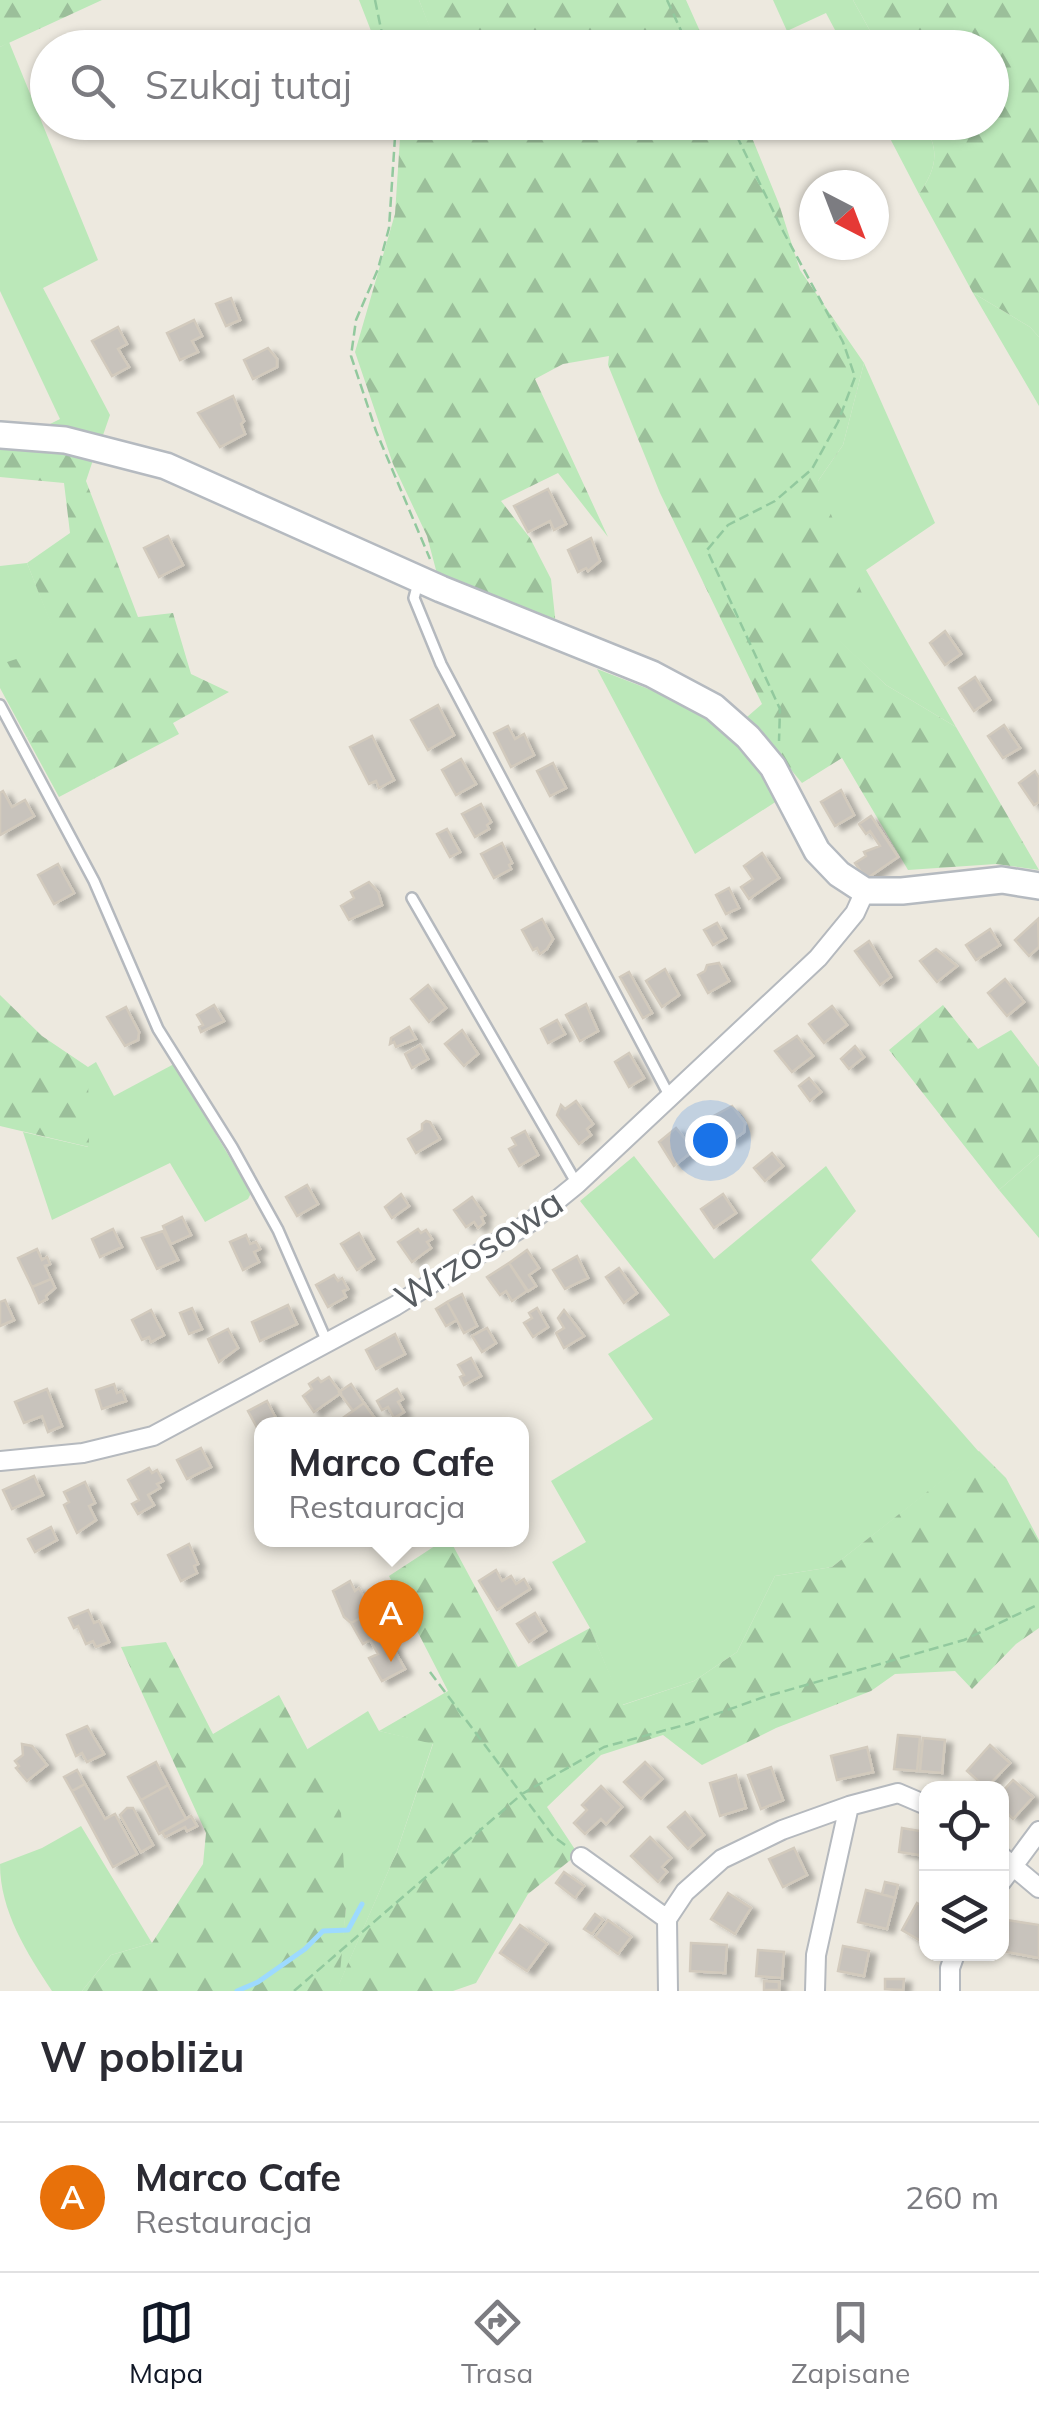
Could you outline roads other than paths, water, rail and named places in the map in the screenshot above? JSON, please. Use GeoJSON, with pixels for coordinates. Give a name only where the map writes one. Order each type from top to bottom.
{"type":"FeatureCollection","features":[{"type":"Feature","properties":{"kind":"street"},"geometry":{"type":"LineString","coordinates":[[0,435],[65,440],[166,466],[430,584],[652,674],[714,707],[748,736],[774,767],[818,851],[838,874],[865,891],[1002,880],[1039,886]]}},
{"type":"Feature","properties":{"kind":"street","name":"Wrzosowa"},"geometry":{"type":"LineString","coordinates":[[0,1461],[83,1453],[153,1436],[395,1306],[529,1223],[578,1184],[818,958],[855,912],[865,891]]}},
{"type":"Feature","properties":{"kind":"street"},"geometry":{"type":"LineString","coordinates":[[668,1991],[667,1918],[685,1892],[722,1859],[782,1830],[848,1806],[898,1793],[919,1801]]}},
{"type":"Feature","properties":{"kind":"street"},"geometry":{"type":"LineString","coordinates":[[815,1991],[816,1955],[848,1806]]}},
{"type":"Feature","properties":{"kind":"street"},"geometry":{"type":"LineString","coordinates":[[1009,1864],[1039,1831]]}},
{"type":"Feature","properties":{"kind":"street"},"geometry":{"type":"LineString","coordinates":[[581,1857],[667,1918]]}},
{"type":"Feature","properties":{"kind":"street"},"geometry":{"type":"LineString","coordinates":[[1009,1870],[1039,1888]]}},
{"type":"Feature","properties":{"kind":"street"},"geometry":{"type":"LineString","coordinates":[[950,1991],[952,1961]]}},
{"type":"Feature","properties":{"kind":"lane"},"geometry":{"type":"LineString","coordinates":[[430,584],[414,598],[442,664],[670,1097]]}},
{"type":"Feature","properties":{"kind":"lane"},"geometry":{"type":"LineString","coordinates":[[0,705],[94,881],[158,1029],[232,1147],[278,1230],[327,1343]]}},
{"type":"Feature","properties":{"kind":"lane"},"geometry":{"type":"LineString","coordinates":[[412,898],[578,1184]]}},
{"type":"Feature","properties":{"kind":"waterway"},"geometry":{"type":"LineString","coordinates":[[237,1991],[258,1982],[305,1949],[323,1931],[348,1930],[362,1904]]}},
{"type":"Feature","properties":{"kind":"place","name":"Marco Cafe"},"geometry":{"type":"Point","coordinates":[391,1662]}}]}
